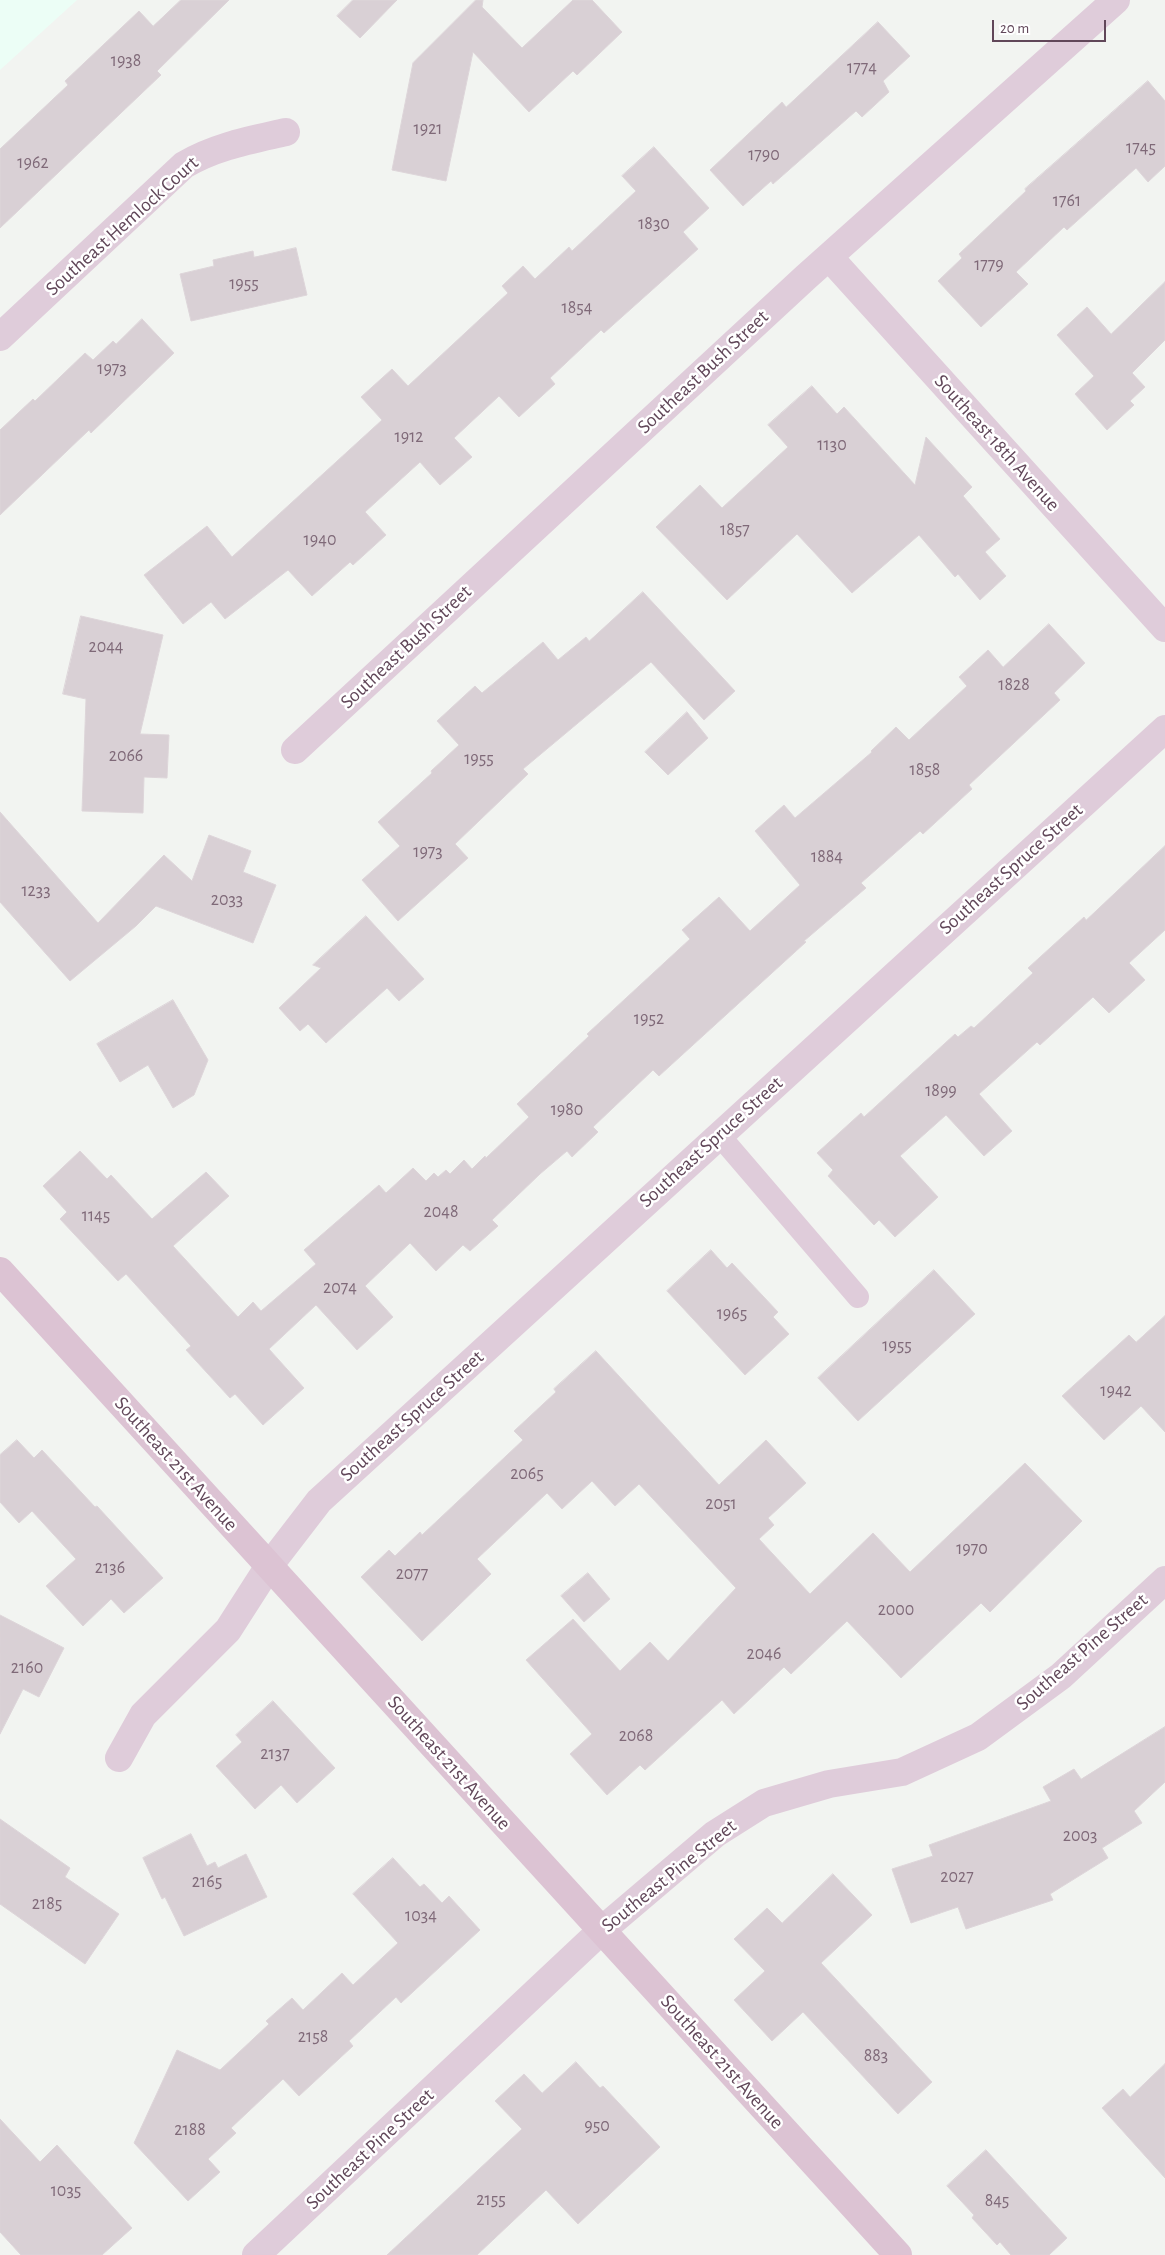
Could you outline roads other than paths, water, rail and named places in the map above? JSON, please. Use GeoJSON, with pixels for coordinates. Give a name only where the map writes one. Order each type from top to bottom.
{"type":"FeatureCollection","features":[{"type":"Feature","properties":{"kind":"street","name":"Southeast Bush Street"},"geometry":{"type":"LineString","coordinates":[[295,750],[829,257],[1116,0]]}},
{"type":"Feature","properties":{"kind":"street","name":"Southeast Hemlock Court"},"geometry":{"type":"LineString","coordinates":[[0,337],[184,164],[204,153],[286,132]]}},
{"type":"Feature","properties":{"kind":"street","name":"Southeast 18th Avenue"},"geometry":{"type":"LineString","coordinates":[[829,257],[1165,628]]}},
{"type":"Feature","properties":{"kind":"street","name":"Southeast Spruce Street"},"geometry":{"type":"LineString","coordinates":[[119,1758],[143,1715],[228,1630],[269,1566],[320,1501],[1165,729]]}},
{"type":"Feature","properties":{"kind":"street","name":"Southeast 21st Avenue"},"geometry":{"type":"LineString","coordinates":[[2,1276],[898,2255]]}},
{"type":"Feature","properties":{"kind":"street","name":"Southeast Pine Street"},"geometry":{"type":"LineString","coordinates":[[256,2255],[602,1930],[715,1834],[764,1803],[829,1784],[902,1772],[978,1737],[1061,1676],[1165,1580]]}},
{"type":"Feature","properties":{"kind":"lane"},"geometry":{"type":"LineString","coordinates":[[719,1135],[858,1297]]}}]}
